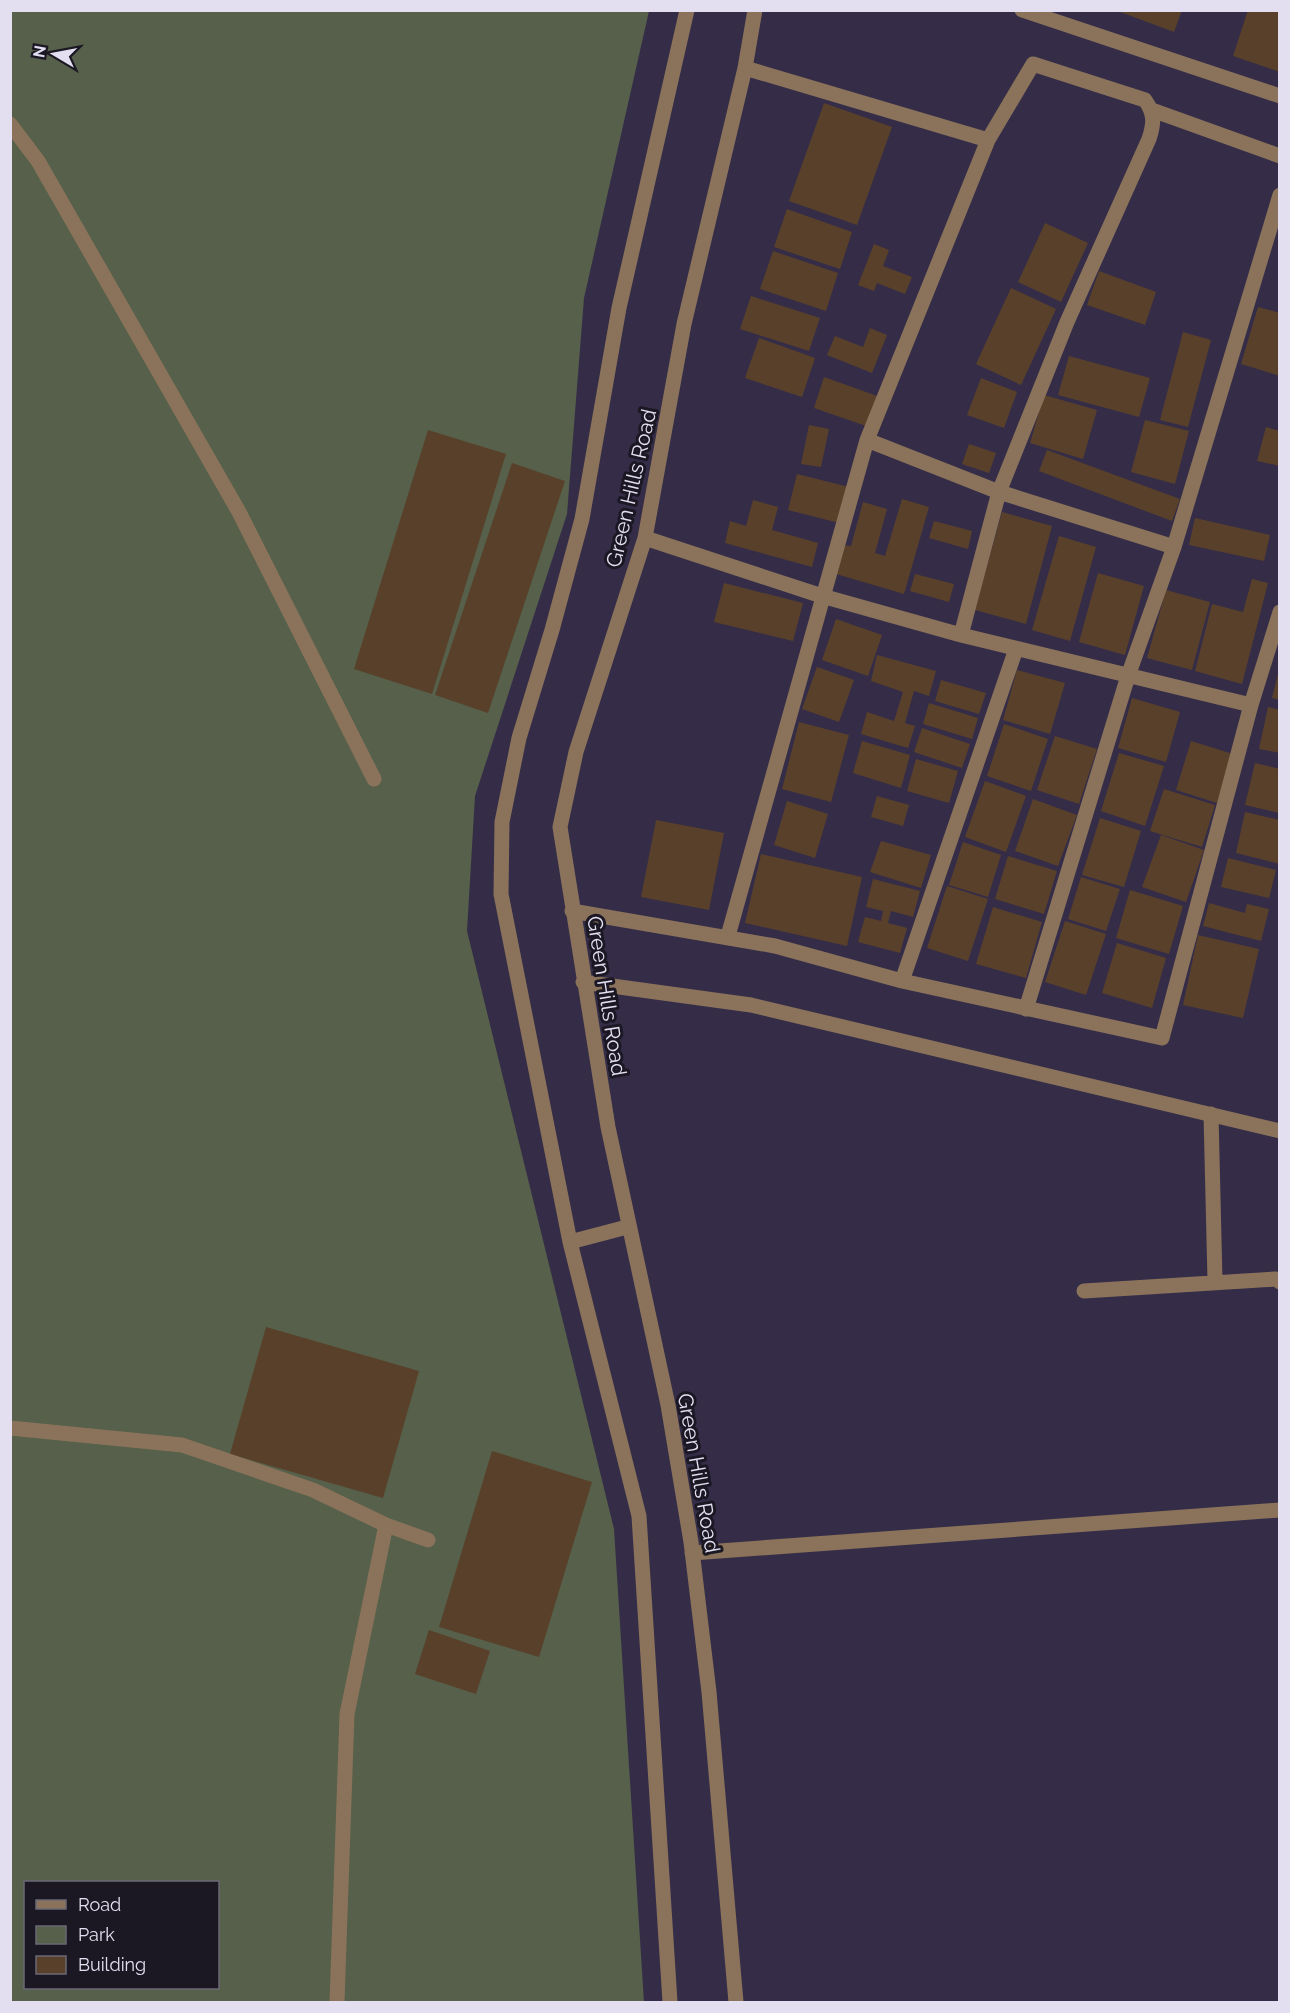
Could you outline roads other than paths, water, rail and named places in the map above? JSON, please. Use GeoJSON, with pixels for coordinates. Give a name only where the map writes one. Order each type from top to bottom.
{"type":"FeatureCollection","features":[{"type":"Feature","properties":{"kind":"street","name":"Green Hills Road"},"geometry":{"type":"LineString","coordinates":[[670,2002],[639,1516],[570,1242],[501,894],[502,822],[519,738],[552,630],[582,519],[620,308],[687,10]]}},
{"type":"Feature","properties":{"kind":"street","name":"Green Hills Road"},"geometry":{"type":"LineString","coordinates":[[736,2002],[709,1692],[692,1553],[668,1405],[627,1227],[583,982],[560,827],[576,752],[645,538],[684,324],[745,68],[755,10]]}},
{"type":"Feature","properties":{"kind":"street"},"geometry":{"type":"LineString","coordinates":[[1022,10],[1280,96]]}},
{"type":"Feature","properties":{"kind":"street"},"geometry":{"type":"LineString","coordinates":[[728,936],[867,440],[988,140],[1033,64],[1145,100],[1152,110],[1154,125],[1067,322],[999,492],[961,635]]}},
{"type":"Feature","properties":{"kind":"street"},"geometry":{"type":"LineString","coordinates":[[745,68],[988,140]]}},
{"type":"Feature","properties":{"kind":"street"},"geometry":{"type":"LineString","coordinates":[[1152,110],[1280,156]]}},
{"type":"Feature","properties":{"kind":"street"},"geometry":{"type":"LineString","coordinates":[[10,124],[38,161],[239,512],[374,779]]}},
{"type":"Feature","properties":{"kind":"street"},"geometry":{"type":"LineString","coordinates":[[1026,1009],[1128,676],[1174,547],[1280,195]]}},
{"type":"Feature","properties":{"kind":"street"},"geometry":{"type":"LineString","coordinates":[[867,440],[999,492],[1174,547]]}},
{"type":"Feature","properties":{"kind":"street"},"geometry":{"type":"LineString","coordinates":[[645,538],[822,596],[961,635],[1251,705]]}},
{"type":"Feature","properties":{"kind":"street"},"geometry":{"type":"LineString","coordinates":[[572,911],[728,936],[902,981],[1162,1038],[1251,705],[1280,612]]}},
{"type":"Feature","properties":{"kind":"street"},"geometry":{"type":"LineString","coordinates":[[902,981],[1016,649]]}},
{"type":"Feature","properties":{"kind":"street"},"geometry":{"type":"LineString","coordinates":[[583,982],[751,1005],[1280,1131]]}},
{"type":"Feature","properties":{"kind":"street"},"geometry":{"type":"LineString","coordinates":[[1211,1114],[1215,1281]]}},
{"type":"Feature","properties":{"kind":"street"},"geometry":{"type":"LineString","coordinates":[[570,1242],[627,1227]]}},
{"type":"Feature","properties":{"kind":"street"},"geometry":{"type":"LineString","coordinates":[[1084,1291],[1215,1281],[1276,1279],[1280,1282]]}},
{"type":"Feature","properties":{"kind":"street"},"geometry":{"type":"LineString","coordinates":[[10,1428],[182,1445],[313,1490],[386,1525],[428,1540]]}},
{"type":"Feature","properties":{"kind":"street"},"geometry":{"type":"LineString","coordinates":[[692,1553],[1280,1510]]}},
{"type":"Feature","properties":{"kind":"street"},"geometry":{"type":"LineString","coordinates":[[337,2002],[347,1714],[386,1525]]}}]}
